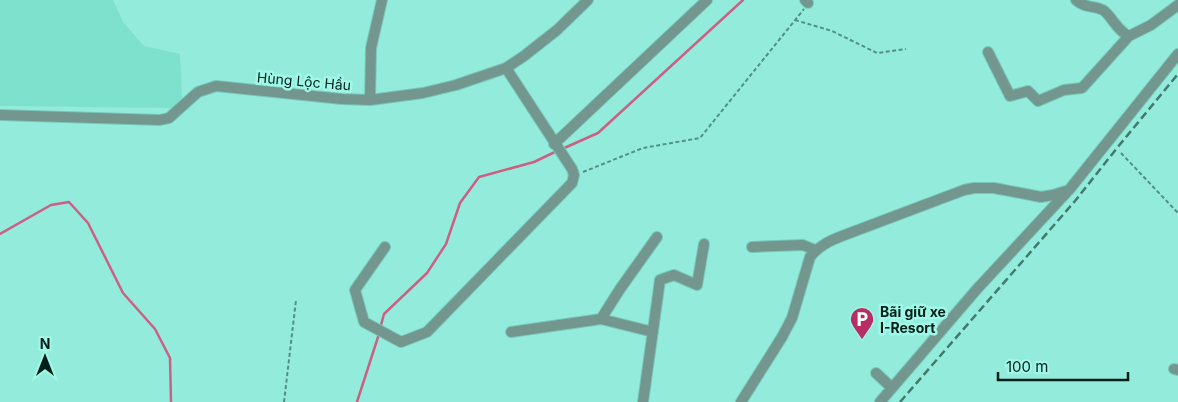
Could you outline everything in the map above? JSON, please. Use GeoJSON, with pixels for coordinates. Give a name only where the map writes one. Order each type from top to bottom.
{"type":"FeatureCollection","features":[{"type":"Feature","properties":{"kind":"street"},"geometry":{"type":"LineString","coordinates":[[370,100],[371,48],[382,0]]}},
{"type":"Feature","properties":{"kind":"street","name":"Hùng Lộc Hầu"},"geometry":{"type":"LineString","coordinates":[[0,115],[160,120],[169,118],[198,92],[216,86],[318,98],[370,100],[423,93],[456,85],[506,68],[557,30],[588,0]]}},
{"type":"Feature","properties":{"kind":"street"},"geometry":{"type":"LineString","coordinates":[[554,144],[707,0]]}},
{"type":"Feature","properties":{"kind":"street"},"geometry":{"type":"LineString","coordinates":[[1076,0],[1082,5],[1103,10],[1121,31],[1129,36]]}},
{"type":"Feature","properties":{"kind":"street"},"geometry":{"type":"LineString","coordinates":[[988,52],[1010,96],[1028,91],[1038,101],[1064,90],[1082,88],[1129,36],[1151,25],[1178,5]]}},
{"type":"Feature","properties":{"kind":"street"},"geometry":{"type":"LineString","coordinates":[[880,402],[977,289],[1068,190],[1178,54]]}},
{"type":"Feature","properties":{"kind":"street"},"geometry":{"type":"LineString","coordinates":[[385,247],[356,290],[364,322],[401,342],[427,332],[572,183],[573,172],[506,68]]}},
{"type":"Feature","properties":{"kind":"street"},"geometry":{"type":"LineString","coordinates":[[742,402],[792,318],[810,257],[815,250],[830,240],[964,190],[994,188],[1040,197],[1068,190]]}},
{"type":"Feature","properties":{"kind":"street"},"geometry":{"type":"LineString","coordinates":[[602,319],[620,289],[658,237]]}},
{"type":"Feature","properties":{"kind":"street"},"geometry":{"type":"LineString","coordinates":[[643,402],[660,280],[674,275],[697,284],[704,244]]}},
{"type":"Feature","properties":{"kind":"street"},"geometry":{"type":"LineString","coordinates":[[752,247],[804,244],[815,250]]}},
{"type":"Feature","properties":{"kind":"street"},"geometry":{"type":"LineString","coordinates":[[511,332],[602,319],[653,332]]}},
{"type":"Feature","properties":{"kind":"street"},"geometry":{"type":"LineString","coordinates":[[876,374],[892,388]]}},
{"type":"Feature","properties":{"kind":"path"},"geometry":{"type":"LineString","coordinates":[[573,172],[643,148],[700,138],[795,20],[807,2]]}},
{"type":"Feature","properties":{"kind":"path"},"geometry":{"type":"LineString","coordinates":[[795,20],[832,31],[878,53],[906,49]]}},
{"type":"Feature","properties":{"kind":"path"},"geometry":{"type":"LineString","coordinates":[[1121,153],[1178,213]]}},
{"type":"Feature","properties":{"kind":"path"},"geometry":{"type":"LineString","coordinates":[[284,402],[296,300]]}},
{"type":"Feature","properties":{"kind":"shaded area"},"geometry":{"type":"Polygon","coordinates":[[[0,0],[113,0],[123,22],[144,46],[180,54],[182,98],[172,108],[0,106],[0,0]]]}},
{"type":"Feature","properties":{"kind":"waterway"},"geometry":{"type":"LineString","coordinates":[[562,149],[598,133],[743,0]]}},
{"type":"Feature","properties":{"kind":"waterway"},"geometry":{"type":"LineString","coordinates":[[380,329],[384,314],[427,273],[446,244],[460,203],[479,177],[534,162],[557,151]]}},
{"type":"Feature","properties":{"kind":"waterway"},"geometry":{"type":"LineString","coordinates":[[0,234],[51,205],[69,202],[88,223],[123,293],[155,329],[170,358],[171,402]]}},
{"type":"Feature","properties":{"kind":"waterway"},"geometry":{"type":"LineString","coordinates":[[357,402],[379,334]]}},
{"type":"Feature","properties":{"kind":"railway"},"geometry":{"type":"LineString","coordinates":[[900,402],[1075,201],[1178,74]]}},
{"type":"Feature","properties":{"kind":"place","name":"Bãi giữ xe I-Resort"},"geometry":{"type":"Point","coordinates":[862,340]}}]}
